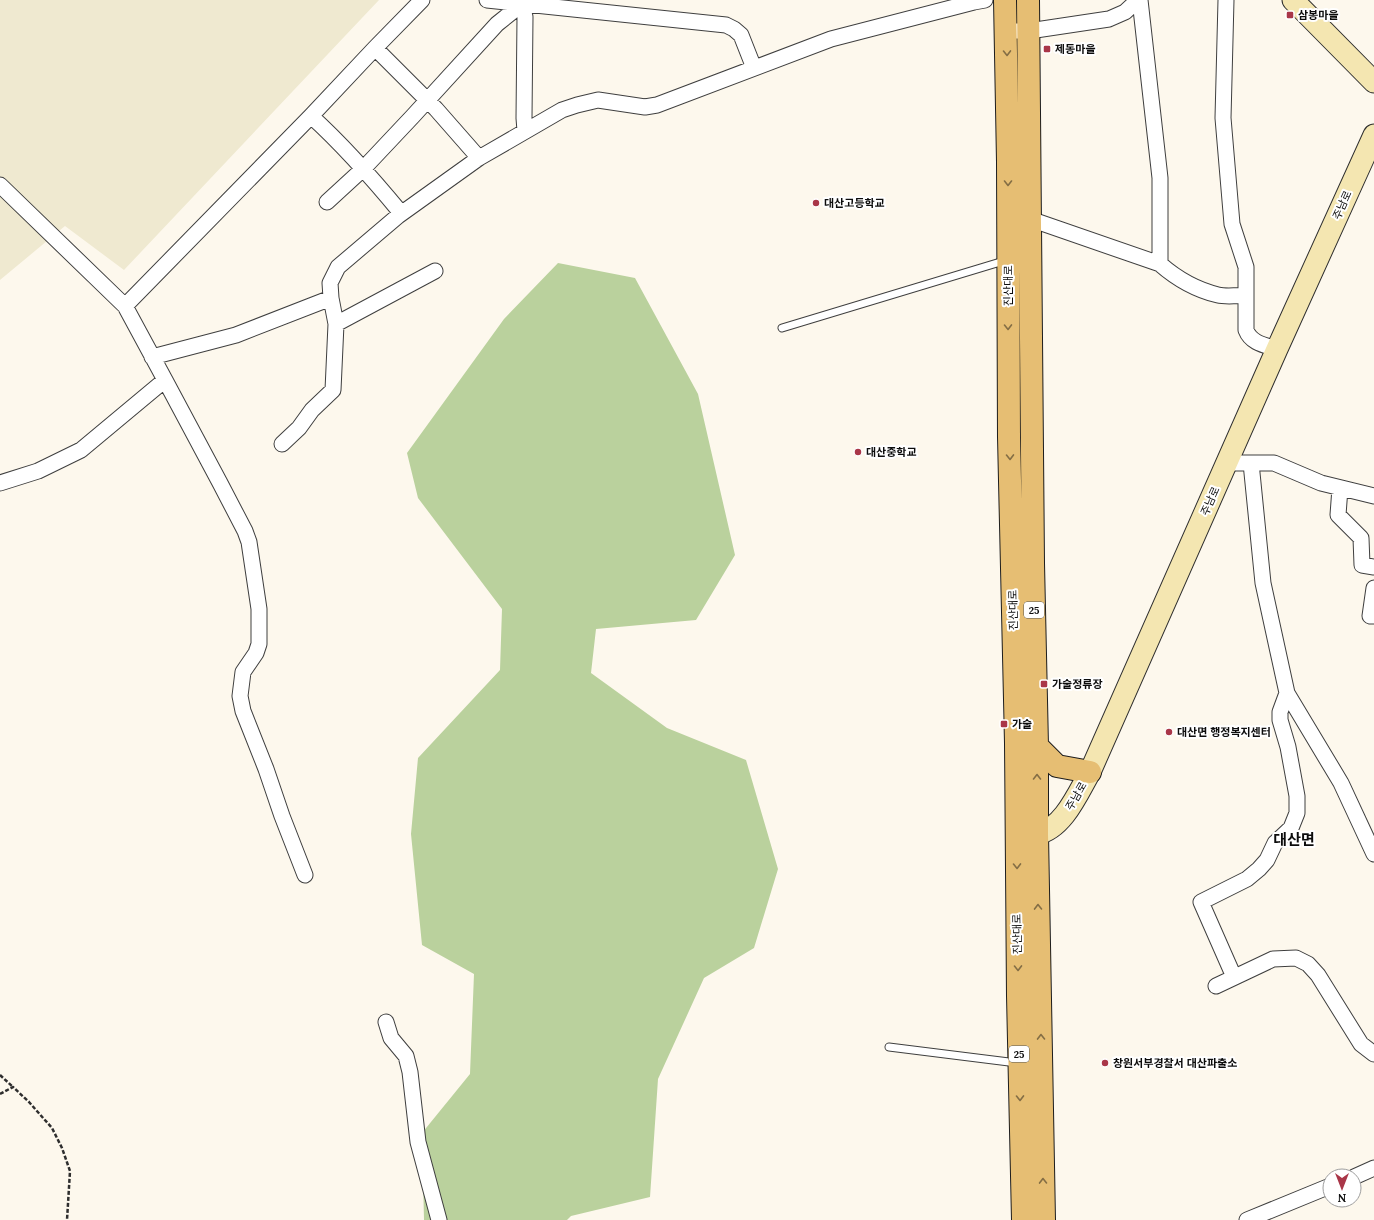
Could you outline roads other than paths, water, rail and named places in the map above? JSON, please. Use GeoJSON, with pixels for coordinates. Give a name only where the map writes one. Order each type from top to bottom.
{"type":"FeatureCollection","features":[{"type":"Feature","properties":{"kind":"main road","name":"진산대로"},"geometry":{"type":"LineString","coordinates":[[1005,0],[1033,564],[1038,746],[1026,834]]}},
{"type":"Feature","properties":{"kind":"main road","name":"진산대로"},"geometry":{"type":"LineString","coordinates":[[1023,1220],[1030,1063],[1026,834],[1016,743],[1009,438],[1019,259],[1030,219],[1028,0]]}},
{"type":"Feature","properties":{"kind":"main road"},"geometry":{"type":"LineString","coordinates":[[1038,746],[1057,766],[1090,772]]}},
{"type":"Feature","properties":{"kind":"main road","name":"진산대로"},"geometry":{"type":"LineString","coordinates":[[1030,1063],[1048,1218]]}},
{"type":"Feature","properties":{"kind":"street"},"geometry":{"type":"LineString","coordinates":[[125,306],[422,0]]}},
{"type":"Feature","properties":{"kind":"street"},"geometry":{"type":"LineString","coordinates":[[487,0],[726,25],[734,29],[740,35],[754,68]]}},
{"type":"Feature","properties":{"kind":"street"},"geometry":{"type":"LineString","coordinates":[[282,444],[299,428],[312,410],[333,390],[336,324],[330,283],[338,267],[401,213],[479,158],[562,110],[598,100],[645,107],[657,105],[831,39],[986,0]]}},
{"type":"Feature","properties":{"kind":"street"},"geometry":{"type":"LineString","coordinates":[[1006,32],[1029,32],[1109,19],[1125,12],[1139,0]]}},
{"type":"Feature","properties":{"kind":"street"},"geometry":{"type":"LineString","coordinates":[[1139,0],[1160,178],[1160,264]]}},
{"type":"Feature","properties":{"kind":"street"},"geometry":{"type":"LineString","coordinates":[[1226,0],[1223,118],[1232,224],[1246,267],[1246,330],[1248,336],[1256,342],[1277,349]]}},
{"type":"Feature","properties":{"kind":"street"},"geometry":{"type":"LineString","coordinates":[[1293,0],[1374,82]]}},
{"type":"Feature","properties":{"kind":"street"},"geometry":{"type":"LineString","coordinates":[[327,202],[364,168],[497,24],[522,4]]}},
{"type":"Feature","properties":{"kind":"street"},"geometry":{"type":"LineString","coordinates":[[522,4],[525,17],[525,131]]}},
{"type":"Feature","properties":{"kind":"street"},"geometry":{"type":"LineString","coordinates":[[375,48],[428,100],[479,158]]}},
{"type":"Feature","properties":{"kind":"street"},"geometry":{"type":"LineString","coordinates":[[311,116],[364,168],[401,213]]}},
{"type":"Feature","properties":{"kind":"street","name":"주남로"},"geometry":{"type":"LineString","coordinates":[[1026,834],[1053,827],[1062,818],[1072,804],[1090,772],[1277,349],[1374,135]]}},
{"type":"Feature","properties":{"kind":"street"},"geometry":{"type":"LineString","coordinates":[[0,185],[125,306],[245,530],[249,542],[259,609],[259,644],[256,653],[243,672],[240,696],[243,710],[305,874]]}},
{"type":"Feature","properties":{"kind":"street"},"geometry":{"type":"LineString","coordinates":[[1030,219],[1160,264],[1172,274],[1200,288],[1219,295],[1246,296]]}},
{"type":"Feature","properties":{"kind":"street"},"geometry":{"type":"LineString","coordinates":[[336,324],[435,271]]}},
{"type":"Feature","properties":{"kind":"street"},"geometry":{"type":"LineString","coordinates":[[152,357],[236,335],[331,298]]}},
{"type":"Feature","properties":{"kind":"street"},"geometry":{"type":"LineString","coordinates":[[0,483],[38,471],[82,450],[165,380]]}},
{"type":"Feature","properties":{"kind":"street"},"geometry":{"type":"LineString","coordinates":[[1227,463],[1274,463],[1321,483],[1374,496]]}},
{"type":"Feature","properties":{"kind":"street"},"geometry":{"type":"LineString","coordinates":[[1251,463],[1263,583],[1287,693],[1341,783],[1374,854]]}},
{"type":"Feature","properties":{"kind":"street"},"geometry":{"type":"LineString","coordinates":[[1340,488],[1338,515],[1361,538],[1362,565],[1374,567]]}},
{"type":"Feature","properties":{"kind":"street"},"geometry":{"type":"LineString","coordinates":[[1374,588],[1370,616],[1374,616]]}},
{"type":"Feature","properties":{"kind":"street"},"geometry":{"type":"LineString","coordinates":[[1234,977],[1201,902],[1247,879],[1267,860],[1275,843],[1291,828],[1296,813],[1297,796],[1288,747],[1280,720],[1280,712],[1287,693]]}},
{"type":"Feature","properties":{"kind":"street"},"geometry":{"type":"LineString","coordinates":[[1216,986],[1273,959],[1296,958],[1308,964],[1318,975],[1361,1044],[1374,1054]]}},
{"type":"Feature","properties":{"kind":"street"},"geometry":{"type":"LineString","coordinates":[[386,1022],[391,1038],[406,1056],[410,1072],[418,1142],[439,1220]]}},
{"type":"Feature","properties":{"kind":"street"},"geometry":{"type":"LineString","coordinates":[[1362,1173],[1374,1168]]}},
{"type":"Feature","properties":{"kind":"street"},"geometry":{"type":"LineString","coordinates":[[1247,1220],[1322,1189]]}},
{"type":"Feature","properties":{"kind":"lane"},"geometry":{"type":"LineString","coordinates":[[782,328],[1019,259]]}},
{"type":"Feature","properties":{"kind":"lane"},"geometry":{"type":"LineString","coordinates":[[889,1048],[1030,1063]]}},
{"type":"Feature","properties":{"kind":"place","name":"삼봉마을"},"geometry":{"type":"Point","coordinates":[1290,15]}},
{"type":"Feature","properties":{"kind":"place","name":"제동마을"},"geometry":{"type":"Point","coordinates":[1047,49]}},
{"type":"Feature","properties":{"kind":"place","name":"대산고등학교"},"geometry":{"type":"Point","coordinates":[816,203]}},
{"type":"Feature","properties":{"kind":"place","name":"대산중학교"},"geometry":{"type":"Point","coordinates":[858,452]}},
{"type":"Feature","properties":{"kind":"place","name":"가술정류장"},"geometry":{"type":"Point","coordinates":[1044,684]}},
{"type":"Feature","properties":{"kind":"place","name":"가술"},"geometry":{"type":"Point","coordinates":[1004,724]}},
{"type":"Feature","properties":{"kind":"place","name":"대산면 행정복지센터"},"geometry":{"type":"Point","coordinates":[1169,732]}},
{"type":"Feature","properties":{"kind":"place","name":"창원서부경찰서 대산파출소"},"geometry":{"type":"Point","coordinates":[1105,1063]}},
{"type":"Feature","properties":{"kind":"district","name":"대산면"},"geometry":{"type":"Point","coordinates":[1294,839]}}]}
